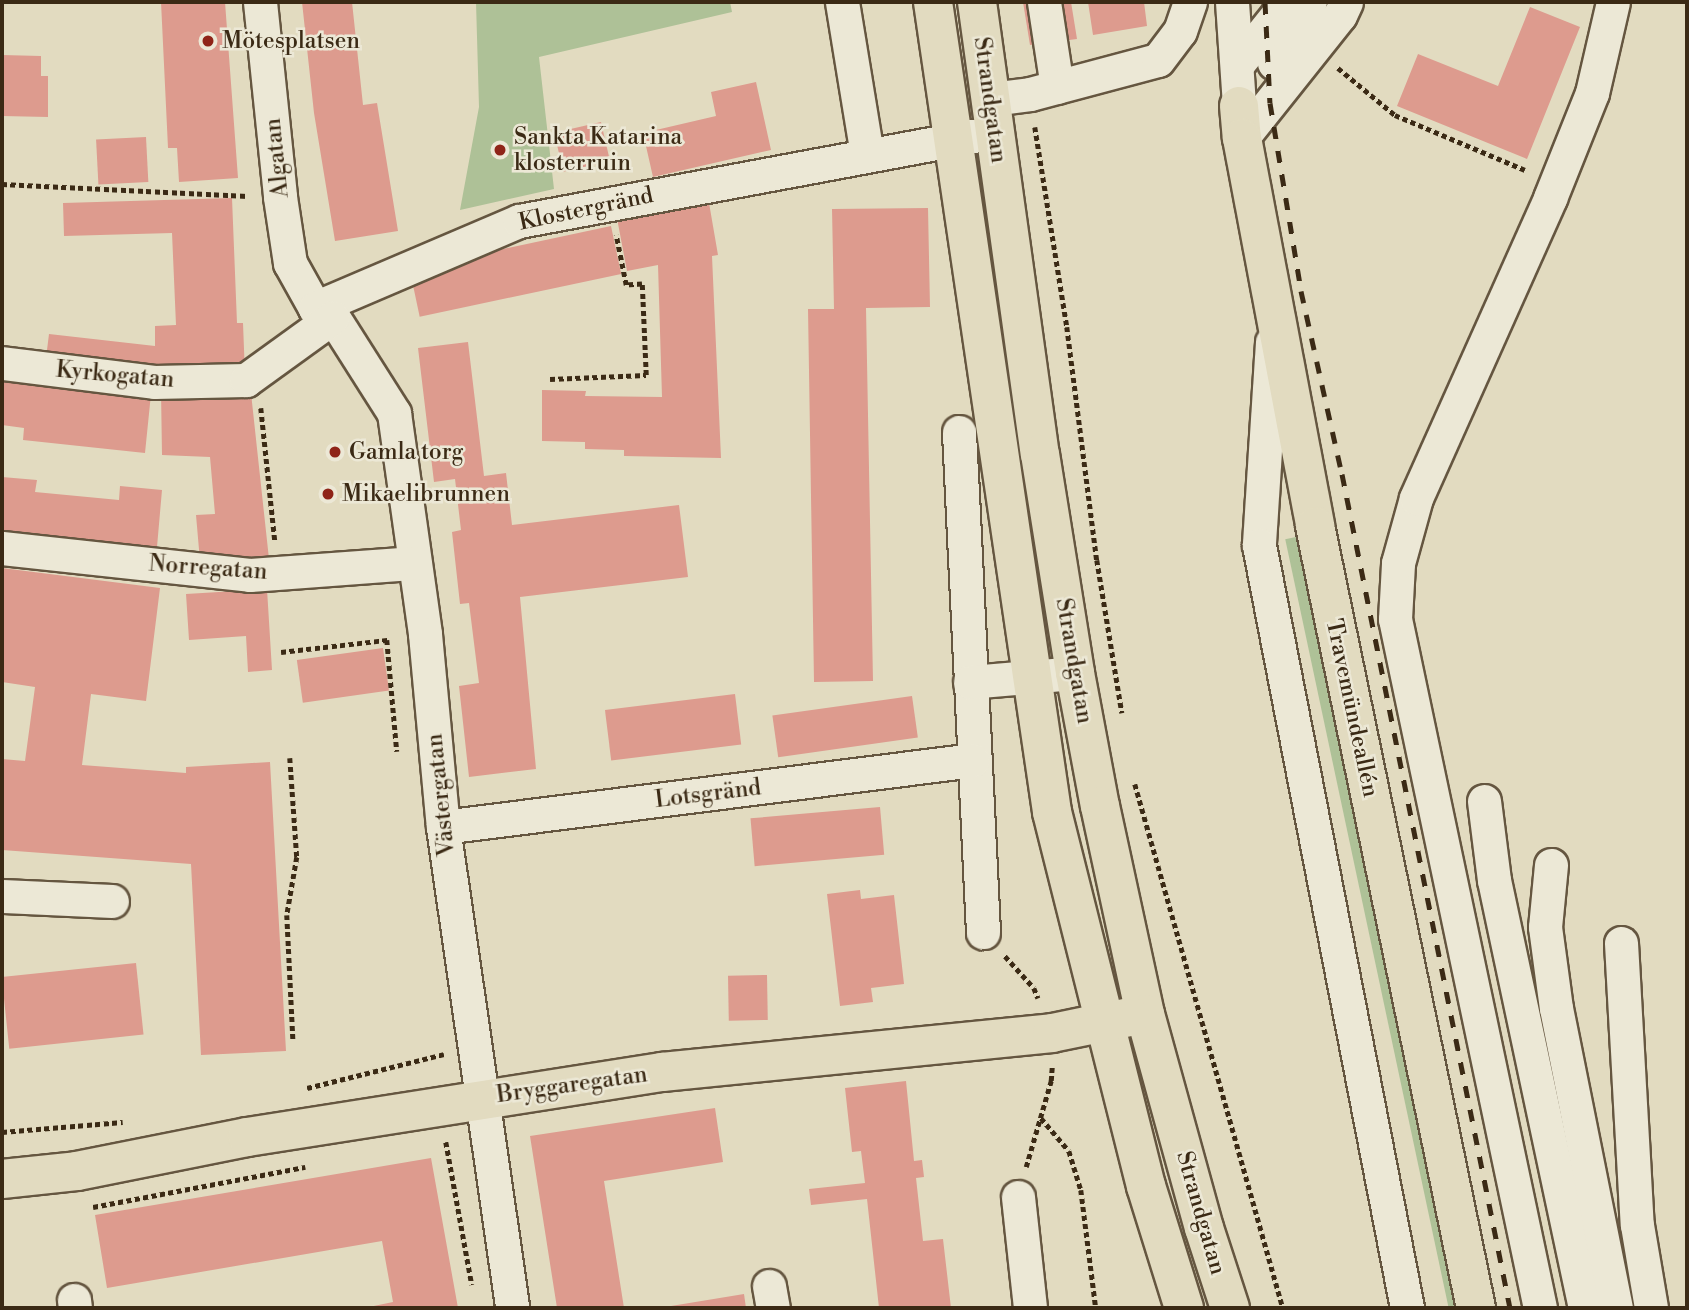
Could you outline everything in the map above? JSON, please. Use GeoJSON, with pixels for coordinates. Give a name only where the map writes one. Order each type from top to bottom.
{"type":"FeatureCollection","features":[{"type":"Feature","properties":{"kind":"main road","name":"Strandgatan"},"geometry":{"type":"LineString","coordinates":[[933,2],[1052,812],[1146,1186],[1184,1308]]}},
{"type":"Feature","properties":{"kind":"main road","name":"Strandgatan"},"geometry":{"type":"LineString","coordinates":[[977,2],[1075,673],[1145,1014],[1204,1228],[1230,1308]]}},
{"type":"Feature","properties":{"kind":"main road","name":"Travemündeallén"},"geometry":{"type":"LineString","coordinates":[[1241,122],[1315,526],[1476,1308]]}},
{"type":"Feature","properties":{"kind":"main road","name":"Bryggaregatan"},"geometry":{"type":"LineString","coordinates":[[2,1179],[77,1171],[247,1137],[662,1072],[1052,1033],[1145,1014]]}},
{"type":"Feature","properties":{"kind":"street","name":"Algatan"},"geometry":{"type":"LineString","coordinates":[[260,2],[280,197],[290,262],[324,312]]}},
{"type":"Feature","properties":{"kind":"street"},"geometry":{"type":"LineString","coordinates":[[842,2],[867,155]]}},
{"type":"Feature","properties":{"kind":"street"},"geometry":{"type":"LineString","coordinates":[[1044,2],[1056,87]]}},
{"type":"Feature","properties":{"kind":"street","name":"Klostergränd"},"geometry":{"type":"LineString","coordinates":[[324,312],[519,220],[953,139],[993,115],[1056,87],[1158,60],[1180,31],[1190,2]]}},
{"type":"Feature","properties":{"kind":"street"},"geometry":{"type":"LineString","coordinates":[[1232,2],[1241,122]]}},
{"type":"Feature","properties":{"kind":"street"},"geometry":{"type":"LineString","coordinates":[[1540,1308],[1395,619],[1398,564],[1416,498],[1547,204],[1592,93],[1614,2]]}},
{"type":"Feature","properties":{"kind":"street"},"geometry":{"type":"LineString","coordinates":[[1237,65],[1277,15],[1319,11]]}},
{"type":"Feature","properties":{"kind":"street"},"geometry":{"type":"LineString","coordinates":[[1241,122],[1319,11]]}},
{"type":"Feature","properties":{"kind":"street"},"geometry":{"type":"LineString","coordinates":[[1274,308],[1259,545],[1407,1308]]}},
{"type":"Feature","properties":{"kind":"street","name":"Kyrkogatan"},"geometry":{"type":"LineString","coordinates":[[2,363],[154,382],[246,380],[324,312]]}},
{"type":"Feature","properties":{"kind":"street","name":"Västergatan"},"geometry":{"type":"LineString","coordinates":[[324,312],[394,413],[425,634],[443,827],[512,1308]]}},
{"type":"Feature","properties":{"kind":"street"},"geometry":{"type":"LineString","coordinates":[[959,432],[983,932]]}},
{"type":"Feature","properties":{"kind":"street","name":"Norregatan"},"geometry":{"type":"LineString","coordinates":[[2,548],[250,575],[415,563]]}},
{"type":"Feature","properties":{"kind":"street"},"geometry":{"type":"LineString","coordinates":[[970,682],[1031,679],[1075,673]]}},
{"type":"Feature","properties":{"kind":"street","name":"Lotsgränd"},"geometry":{"type":"LineString","coordinates":[[443,827],[973,760]]}},
{"type":"Feature","properties":{"kind":"street"},"geometry":{"type":"LineString","coordinates":[[1483,801],[1499,907],[1585,1308]]}},
{"type":"Feature","properties":{"kind":"street"},"geometry":{"type":"LineString","coordinates":[[1550,865],[1545,927],[1556,1008],[1616,1308]]}},
{"type":"Feature","properties":{"kind":"street"},"geometry":{"type":"LineString","coordinates":[[2,896],[113,901]]}},
{"type":"Feature","properties":{"kind":"street"},"geometry":{"type":"LineString","coordinates":[[1621,943],[1637,1225],[1651,1308]]}},
{"type":"Feature","properties":{"kind":"street"},"geometry":{"type":"LineString","coordinates":[[1018,1197],[1030,1308]]}},
{"type":"Feature","properties":{"kind":"path"},"geometry":{"type":"LineString","coordinates":[[1319,11],[1366,95],[1395,116],[1534,174],[1547,204]]}},
{"type":"Feature","properties":{"kind":"path"},"geometry":{"type":"LineString","coordinates":[[1043,178],[1067,327],[1097,560],[1124,720]]}},
{"type":"Feature","properties":{"kind":"path"},"geometry":{"type":"LineString","coordinates":[[2,184],[280,197]]}},
{"type":"Feature","properties":{"kind":"path"},"geometry":{"type":"LineString","coordinates":[[550,379],[646,375],[642,284],[626,285],[610,203]]}},
{"type":"Feature","properties":{"kind":"path"},"geometry":{"type":"LineString","coordinates":[[257,372],[279,573]]}},
{"type":"Feature","properties":{"kind":"path"},"geometry":{"type":"LineString","coordinates":[[281,652],[387,640],[397,752]]}},
{"type":"Feature","properties":{"kind":"path"},"geometry":{"type":"LineString","coordinates":[[290,758],[297,857],[287,915],[293,1039]]}},
{"type":"Feature","properties":{"kind":"path"},"geometry":{"type":"LineString","coordinates":[[1132,773],[1283,1308]]}},
{"type":"Feature","properties":{"kind":"path"},"geometry":{"type":"LineString","coordinates":[[1041,1118],[1069,1151],[1081,1190],[1096,1308]]}},
{"type":"Feature","properties":{"kind":"path"},"geometry":{"type":"LineString","coordinates":[[444,1134],[474,1299]]}},
{"type":"Feature","properties":{"kind":"green space"},"geometry":{"type":"Polygon","coordinates":[[[476,2],[730,2],[732,12],[539,57],[554,189],[460,210],[479,107],[476,2]]]}},
{"type":"Feature","properties":{"kind":"green space"},"geometry":{"type":"Polygon","coordinates":[[[1296,537],[1460,1307],[1449,1308],[1285,539],[1296,537]]]}},
{"type":"Feature","properties":{"kind":"building"},"geometry":{"type":"Polygon","coordinates":[[[161,2],[225,2],[238,178],[179,182],[177,148],[168,148],[161,2]]]}},
{"type":"Feature","properties":{"kind":"building"},"geometry":{"type":"Polygon","coordinates":[[[302,2],[352,2],[363,105],[377,103],[398,231],[335,241],[314,113],[302,2]]]}},
{"type":"Feature","properties":{"kind":"building"},"geometry":{"type":"Polygon","coordinates":[[[1023,2],[1071,2],[1077,39],[1030,45],[1023,2]]]}},
{"type":"Feature","properties":{"kind":"building"},"geometry":{"type":"Polygon","coordinates":[[[1088,2],[1144,2],[1147,26],[1093,35],[1088,2]]]}},
{"type":"Feature","properties":{"kind":"building"},"geometry":{"type":"Polygon","coordinates":[[[1530,7],[1580,27],[1527,159],[1397,106],[1418,54],[1498,86],[1530,7]]]}},
{"type":"Feature","properties":{"kind":"building"},"geometry":{"type":"Polygon","coordinates":[[[2,55],[41,56],[41,76],[48,76],[48,117],[2,116],[2,55]]]}},
{"type":"Feature","properties":{"kind":"building"},"geometry":{"type":"Polygon","coordinates":[[[756,82],[771,150],[653,177],[643,133],[716,116],[711,92],[756,82]]]}},
{"type":"Feature","properties":{"kind":"building"},"geometry":{"type":"Polygon","coordinates":[[[601,122],[610,161],[563,172],[554,133],[601,122]]]}},
{"type":"Feature","properties":{"kind":"building"},"geometry":{"type":"Polygon","coordinates":[[[146,137],[148,182],[98,185],[96,140],[146,137]]]}},
{"type":"Feature","properties":{"kind":"building"},"geometry":{"type":"Polygon","coordinates":[[[708,197],[718,255],[712,256],[721,458],[624,456],[624,450],[585,449],[585,442],[542,441],[542,390],[586,391],[585,396],[662,397],[658,265],[627,271],[616,213],[708,197]]]}},
{"type":"Feature","properties":{"kind":"building"},"geometry":{"type":"Polygon","coordinates":[[[232,198],[237,323],[243,323],[245,375],[45,366],[49,334],[155,346],[155,326],[176,325],[172,233],[64,236],[63,203],[232,198]]]}},
{"type":"Feature","properties":{"kind":"building"},"geometry":{"type":"Polygon","coordinates":[[[928,208],[930,307],[866,308],[873,681],[814,682],[808,309],[834,309],[832,209],[928,208]]]}},
{"type":"Feature","properties":{"kind":"building"},"geometry":{"type":"Polygon","coordinates":[[[611,226],[621,274],[420,317],[410,269],[611,226]]]}},
{"type":"Feature","properties":{"kind":"building"},"geometry":{"type":"Polygon","coordinates":[[[468,342],[484,476],[506,473],[512,525],[679,505],[688,577],[520,597],[536,769],[469,777],[459,686],[479,683],[469,603],[460,604],[452,532],[461,530],[455,479],[434,482],[418,348],[468,342]]]}},
{"type":"Feature","properties":{"kind":"building"},"geometry":{"type":"Polygon","coordinates":[[[2,378],[151,394],[145,453],[23,440],[24,428],[2,425],[2,378]]]}},
{"type":"Feature","properties":{"kind":"building"},"geometry":{"type":"Polygon","coordinates":[[[161,391],[251,393],[269,559],[200,561],[196,515],[215,514],[210,457],[162,455],[161,391]]]}},
{"type":"Feature","properties":{"kind":"building"},"geometry":{"type":"Polygon","coordinates":[[[2,477],[37,480],[35,492],[119,500],[120,486],[162,490],[157,547],[2,533],[2,477]]]}},
{"type":"Feature","properties":{"kind":"building"},"geometry":{"type":"Polygon","coordinates":[[[2,568],[160,588],[146,701],[91,694],[82,765],[186,773],[186,767],[270,762],[286,1051],[201,1055],[191,864],[2,850],[2,759],[25,761],[35,687],[2,682],[2,568]]]}},
{"type":"Feature","properties":{"kind":"building"},"geometry":{"type":"Polygon","coordinates":[[[267,589],[272,670],[248,672],[246,636],[189,640],[186,594],[267,589]]]}},
{"type":"Feature","properties":{"kind":"building"},"geometry":{"type":"Polygon","coordinates":[[[383,648],[389,691],[303,703],[297,660],[383,648]]]}},
{"type":"Feature","properties":{"kind":"building"},"geometry":{"type":"Polygon","coordinates":[[[735,694],[741,745],[611,761],[605,710],[735,694]]]}},
{"type":"Feature","properties":{"kind":"building"},"geometry":{"type":"Polygon","coordinates":[[[912,696],[918,738],[778,757],[772,716],[912,696]]]}},
{"type":"Feature","properties":{"kind":"building"},"geometry":{"type":"Polygon","coordinates":[[[880,807],[884,855],[755,866],[750,818],[880,807]]]}},
{"type":"Feature","properties":{"kind":"building"},"geometry":{"type":"Polygon","coordinates":[[[860,890],[861,899],[894,895],[904,984],[871,988],[873,1002],[840,1006],[827,894],[860,890]]]}},
{"type":"Feature","properties":{"kind":"building"},"geometry":{"type":"Polygon","coordinates":[[[136,963],[144,1035],[9,1049],[2,977],[136,963]]]}},
{"type":"Feature","properties":{"kind":"building"},"geometry":{"type":"Polygon","coordinates":[[[767,975],[768,1020],[729,1021],[728,976],[767,975]]]}},
{"type":"Feature","properties":{"kind":"building"},"geometry":{"type":"Polygon","coordinates":[[[906,1081],[914,1161],[922,1160],[924,1177],[916,1178],[923,1241],[943,1239],[951,1308],[879,1308],[867,1199],[811,1205],[809,1189],[865,1183],[861,1151],[852,1152],[845,1088],[906,1081]]]}},
{"type":"Feature","properties":{"kind":"building"},"geometry":{"type":"Polygon","coordinates":[[[715,1108],[723,1162],[604,1181],[624,1308],[557,1308],[530,1136],[715,1108]]]}},
{"type":"Feature","properties":{"kind":"building"},"geometry":{"type":"Polygon","coordinates":[[[431,1158],[458,1308],[364,1308],[393,1302],[382,1241],[107,1288],[95,1215],[431,1158]]]}},
{"type":"Feature","properties":{"kind":"building"},"geometry":{"type":"Polygon","coordinates":[[[744,1294],[746,1308],[665,1308],[665,1307],[744,1294]]]}},
{"type":"Feature","properties":{"kind":"railway"},"geometry":{"type":"LineString","coordinates":[[1265,2],[1270,103],[1301,291],[1342,474],[1510,1308]]}},
{"type":"Feature","properties":{"kind":"place","name":"Mötesplatsen"},"geometry":{"type":"Point","coordinates":[208,41]}},
{"type":"Feature","properties":{"kind":"place","name":"Sankta Katarina klosterruin"},"geometry":{"type":"Point","coordinates":[500,150]}},
{"type":"Feature","properties":{"kind":"place","name":"Gamla torg"},"geometry":{"type":"Point","coordinates":[335,452]}},
{"type":"Feature","properties":{"kind":"place","name":"Mikaelibrunnen"},"geometry":{"type":"Point","coordinates":[328,494]}}]}
